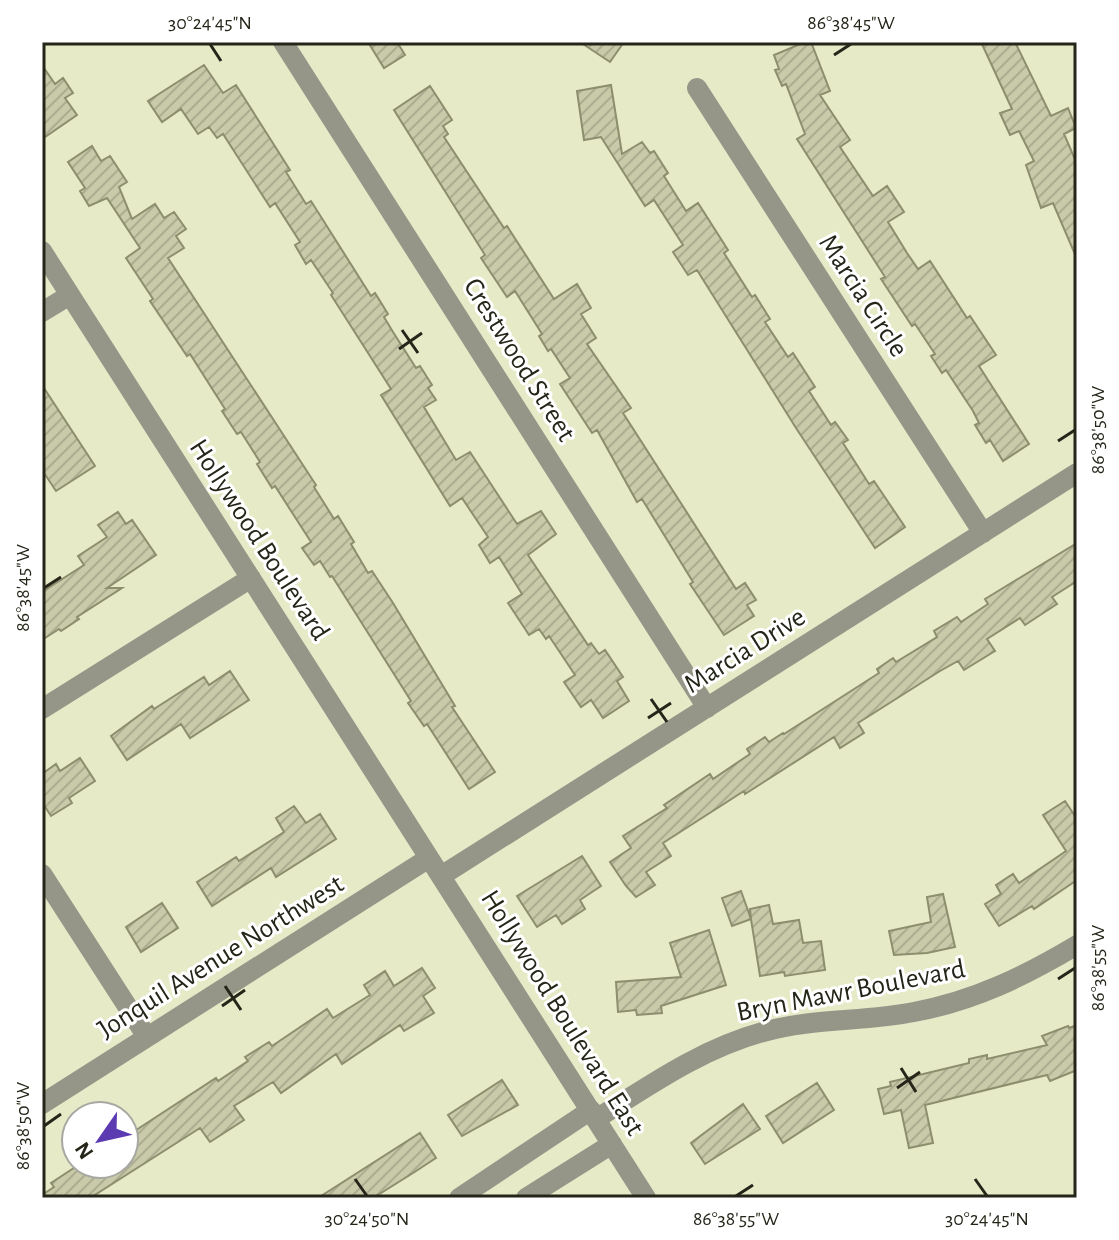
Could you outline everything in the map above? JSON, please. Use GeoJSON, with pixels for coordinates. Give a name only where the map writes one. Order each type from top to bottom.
{"type":"FeatureCollection","features":[{"type":"Feature","properties":{"kind":"street","name":"Crestwood Street"},"geometry":{"type":"LineString","coordinates":[[283,42],[707,708]]}},
{"type":"Feature","properties":{"kind":"street","name":"Marcia Circle"},"geometry":{"type":"LineString","coordinates":[[697,88],[983,533]]}},
{"type":"Feature","properties":{"kind":"street","name":"Hollywood Boulevard"},"geometry":{"type":"LineString","coordinates":[[42,251],[429,858]]}},
{"type":"Feature","properties":{"kind":"street"},"geometry":{"type":"LineString","coordinates":[[42,312],[70,295]]}},
{"type":"Feature","properties":{"kind":"street","name":"Marcia Drive"},"geometry":{"type":"LineString","coordinates":[[441,876],[1077,473]]}},
{"type":"Feature","properties":{"kind":"street"},"geometry":{"type":"LineString","coordinates":[[42,709],[251,578]]}},
{"type":"Feature","properties":{"kind":"street","name":"Hollywood Boulevard East"},"geometry":{"type":"LineString","coordinates":[[429,858],[646,1198]]}},
{"type":"Feature","properties":{"kind":"street","name":"Jonquil Avenue Northwest"},"geometry":{"type":"LineString","coordinates":[[42,1104],[429,858]]}},
{"type":"Feature","properties":{"kind":"street"},"geometry":{"type":"LineString","coordinates":[[42,874],[147,1037]]}},
{"type":"Feature","properties":{"kind":"street","name":"Bryn Mawr Boulevard"},"geometry":{"type":"LineString","coordinates":[[459,1198],[686,1062],[747,1036],[802,1024],[913,1013],[977,996],[1033,971],[1077,945]]}},
{"type":"Feature","properties":{"kind":"street"},"geometry":{"type":"LineString","coordinates":[[526,1198],[612,1144]]}},
{"type":"Feature","properties":{"kind":"building"},"geometry":{"type":"Polygon","coordinates":[[[368,42],[397,42],[405,55],[384,68],[368,42]]]}},
{"type":"Feature","properties":{"kind":"building"},"geometry":{"type":"Polygon","coordinates":[[[580,42],[624,42],[610,62],[580,42]]]}},
{"type":"Feature","properties":{"kind":"building"},"geometry":{"type":"Polygon","coordinates":[[[811,42],[830,91],[820,95],[850,140],[840,147],[873,196],[887,186],[904,212],[888,222],[907,253],[918,269],[930,261],[967,318],[970,316],[996,355],[979,366],[1029,444],[1003,461],[990,440],[986,443],[975,425],[979,423],[973,411],[946,370],[942,373],[931,356],[935,354],[881,279],[885,277],[797,139],[805,134],[786,84],[782,86],[775,70],[779,69],[774,55],[811,42]]]}},
{"type":"Feature","properties":{"kind":"building"},"geometry":{"type":"Polygon","coordinates":[[[981,42],[1015,42],[1051,116],[1068,108],[1076,128],[1064,134],[1077,164],[1077,259],[1053,203],[1041,208],[1026,165],[1034,161],[1019,131],[1010,135],[1000,113],[1012,109],[981,42]]]}},
{"type":"Feature","properties":{"kind":"building"},"geometry":{"type":"Polygon","coordinates":[[[42,65],[55,84],[63,78],[73,93],[65,98],[77,115],[42,139],[42,65]]]}},
{"type":"Feature","properties":{"kind":"building"},"geometry":{"type":"Polygon","coordinates":[[[204,65],[223,93],[236,85],[290,170],[286,172],[306,204],[311,201],[371,296],[375,293],[388,314],[384,317],[393,332],[416,368],[420,366],[432,385],[428,388],[436,400],[424,407],[456,460],[470,452],[517,524],[541,511],[556,534],[528,555],[588,645],[591,643],[599,654],[605,650],[623,677],[617,681],[629,701],[603,718],[591,700],[581,707],[564,682],[575,675],[549,636],[546,639],[539,629],[529,635],[508,603],[522,594],[499,557],[490,563],[479,545],[488,537],[462,498],[450,506],[381,395],[391,389],[311,260],[306,264],[295,245],[300,242],[275,203],[270,207],[223,134],[217,138],[209,127],[198,134],[181,109],[162,122],[148,101],[204,65]]]}},
{"type":"Feature","properties":{"kind":"building"},"geometry":{"type":"Polygon","coordinates":[[[611,85],[622,154],[642,142],[650,153],[654,151],[668,173],[664,176],[686,211],[698,203],[728,250],[724,253],[770,319],[765,322],[788,357],[793,353],[815,387],[809,391],[831,425],[835,422],[848,440],[843,443],[869,484],[874,481],[905,527],[875,548],[697,270],[688,275],[673,252],[683,245],[654,200],[645,206],[601,137],[584,140],[577,91],[611,85]]]}},
{"type":"Feature","properties":{"kind":"building"},"geometry":{"type":"Polygon","coordinates":[[[430,86],[452,120],[443,126],[448,134],[444,137],[554,299],[577,284],[591,308],[581,314],[596,338],[587,344],[631,408],[623,413],[736,589],[745,583],[756,600],[747,605],[754,616],[724,635],[690,584],[693,582],[642,499],[637,502],[597,430],[592,433],[560,384],[570,378],[551,349],[548,351],[539,336],[542,334],[515,291],[507,297],[481,258],[485,255],[394,110],[430,86]]]}},
{"type":"Feature","properties":{"kind":"building"},"geometry":{"type":"Polygon","coordinates":[[[92,146],[101,161],[110,156],[127,182],[119,187],[132,219],[155,204],[164,218],[174,212],[186,229],[176,236],[184,248],[168,258],[316,485],[314,487],[334,519],[338,516],[368,573],[372,571],[393,603],[455,706],[452,707],[495,772],[469,789],[427,724],[424,726],[408,703],[411,701],[332,576],[320,561],[314,565],[302,548],[311,542],[275,486],[272,488],[241,432],[237,434],[222,411],[225,409],[190,354],[187,356],[150,301],[153,299],[126,258],[140,248],[107,198],[89,206],[80,191],[85,188],[68,162],[92,146]]]}},
{"type":"Feature","properties":{"kind":"building"},"geometry":{"type":"Polygon","coordinates":[[[42,385],[95,466],[56,491],[42,470],[42,385]]]}},
{"type":"Feature","properties":{"kind":"building"},"geometry":{"type":"Polygon","coordinates":[[[118,512],[126,524],[132,520],[156,555],[107,588],[122,588],[61,631],[59,629],[42,640],[42,592],[84,565],[78,556],[107,537],[98,525],[118,512]]]}},
{"type":"Feature","properties":{"kind":"building"},"geometry":{"type":"Polygon","coordinates":[[[1077,543],[1077,581],[1052,597],[1057,604],[1025,625],[1020,618],[987,639],[995,651],[964,670],[958,661],[858,723],[864,733],[840,748],[834,737],[663,843],[671,856],[646,872],[655,885],[636,897],[626,886],[610,862],[631,848],[623,836],[667,808],[664,805],[710,774],[713,779],[750,754],[747,749],[765,737],[769,742],[784,734],[879,673],[877,669],[893,658],[896,662],[937,637],[934,631],[957,617],[961,622],[988,604],[985,599],[1077,543]]]}},
{"type":"Feature","properties":{"kind":"building"},"geometry":{"type":"Polygon","coordinates":[[[230,671],[249,700],[190,738],[181,724],[127,760],[111,736],[152,706],[154,709],[204,677],[209,685],[230,671]]]}},
{"type":"Feature","properties":{"kind":"building"},"geometry":{"type":"Polygon","coordinates":[[[80,758],[95,781],[69,798],[72,803],[51,816],[42,802],[42,774],[56,764],[60,771],[80,758]]]}},
{"type":"Feature","properties":{"kind":"building"},"geometry":{"type":"Polygon","coordinates":[[[1065,801],[1077,819],[1077,880],[1034,909],[1032,906],[999,926],[985,904],[1001,894],[996,885],[1013,874],[1019,883],[1066,851],[1043,815],[1065,801]]]}},
{"type":"Feature","properties":{"kind":"building"},"geometry":{"type":"Polygon","coordinates":[[[294,806],[306,823],[320,814],[336,839],[276,877],[271,868],[212,906],[197,882],[236,857],[239,861],[284,832],[276,818],[294,806]]]}},
{"type":"Feature","properties":{"kind":"building"},"geometry":{"type":"Polygon","coordinates":[[[582,856],[601,886],[580,900],[585,909],[562,924],[556,915],[537,927],[517,896],[582,856]]]}},
{"type":"Feature","properties":{"kind":"building"},"geometry":{"type":"Polygon","coordinates":[[[741,891],[751,919],[732,926],[722,898],[741,891]]]}},
{"type":"Feature","properties":{"kind":"building"},"geometry":{"type":"Polygon","coordinates":[[[943,894],[955,947],[894,955],[889,931],[931,922],[927,897],[943,894]]]}},
{"type":"Feature","properties":{"kind":"building"},"geometry":{"type":"Polygon","coordinates":[[[162,903],[178,928],[141,952],[126,927],[162,903]]]}},
{"type":"Feature","properties":{"kind":"building"},"geometry":{"type":"Polygon","coordinates":[[[769,905],[773,924],[799,920],[803,943],[821,941],[825,970],[760,976],[750,909],[769,905]]]}},
{"type":"Feature","properties":{"kind":"building"},"geometry":{"type":"Polygon","coordinates":[[[709,930],[726,985],[661,1006],[662,1013],[637,1015],[636,1010],[618,1012],[616,982],[681,977],[670,943],[709,930]]]}},
{"type":"Feature","properties":{"kind":"building"},"geometry":{"type":"Polygon","coordinates":[[[422,968],[435,988],[423,996],[434,1013],[404,1031],[400,1025],[342,1064],[336,1054],[281,1093],[273,1082],[234,1106],[244,1120],[210,1142],[200,1128],[140,1166],[140,1128],[216,1078],[218,1081],[248,1061],[245,1057],[269,1042],[272,1046],[327,1009],[333,1018],[370,995],[364,985],[385,971],[394,986],[422,968]]]}},
{"type":"Feature","properties":{"kind":"building"},"geometry":{"type":"Polygon","coordinates":[[[1077,1025],[1077,1070],[1050,1081],[1047,1075],[925,1105],[933,1143],[909,1148],[901,1110],[884,1114],[878,1089],[891,1086],[890,1082],[969,1063],[969,1059],[987,1055],[987,1059],[1047,1045],[1042,1036],[1077,1025]]]}},
{"type":"Feature","properties":{"kind":"building"},"geometry":{"type":"Polygon","coordinates":[[[502,1080],[518,1105],[462,1136],[448,1115],[502,1080]]]}},
{"type":"Feature","properties":{"kind":"building"},"geometry":{"type":"Polygon","coordinates":[[[817,1083],[834,1110],[783,1143],[766,1116],[817,1083]]]}},
{"type":"Feature","properties":{"kind":"building"},"geometry":{"type":"Polygon","coordinates":[[[743,1104],[760,1129],[705,1164],[691,1143],[743,1104]]]}},
{"type":"Feature","properties":{"kind":"building"},"geometry":{"type":"Polygon","coordinates":[[[420,1133],[436,1158],[413,1173],[373,1198],[318,1198],[420,1133]]]}},
{"type":"Feature","properties":{"kind":"building"},"geometry":{"type":"Polygon","coordinates":[[[60,1177],[60,1180],[118,1180],[90,1198],[42,1198],[54,1187],[51,1183],[60,1177]]]}}]}
